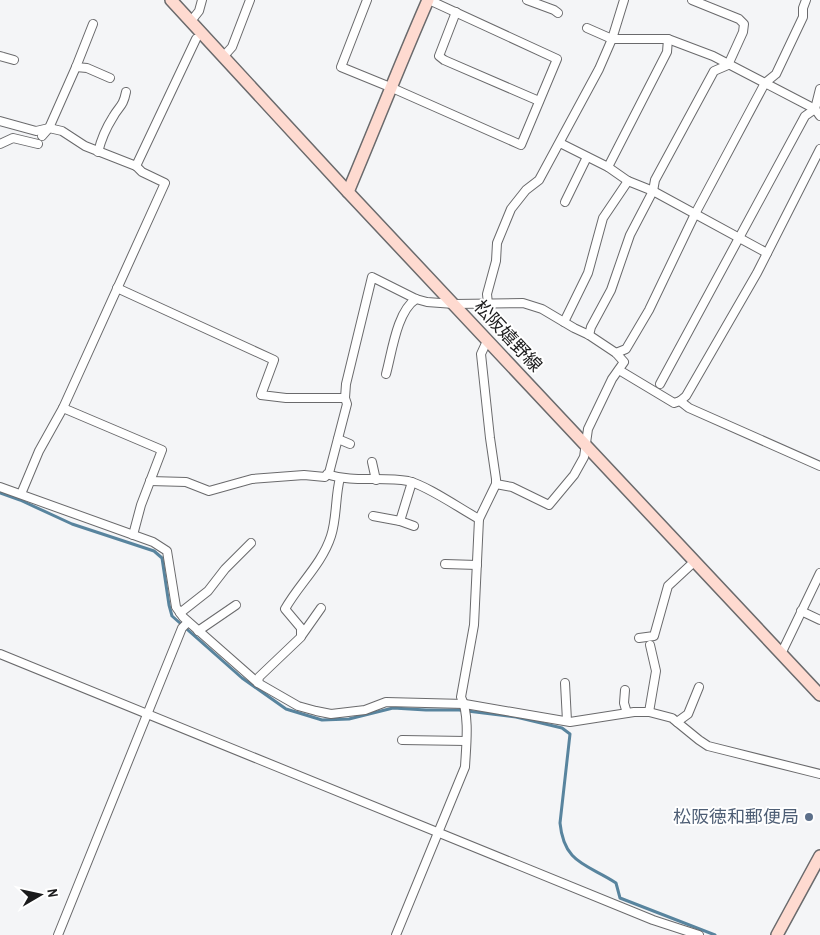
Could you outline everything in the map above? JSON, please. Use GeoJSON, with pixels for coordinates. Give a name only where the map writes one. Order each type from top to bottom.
{"type":"FeatureCollection","features":[{"type":"Feature","properties":{"kind":"main road","name":"松阪嬉野線"},"geometry":{"type":"LineString","coordinates":[[171,0],[487,341],[820,694]]}},
{"type":"Feature","properties":{"kind":"main road"},"geometry":{"type":"LineString","coordinates":[[348,192],[390,87],[429,0]]}},
{"type":"Feature","properties":{"kind":"main road"},"geometry":{"type":"LineString","coordinates":[[777,935],[820,856]]}},
{"type":"Feature","properties":{"kind":"street"},"geometry":{"type":"LineString","coordinates":[[191,22],[202,0]]}},
{"type":"Feature","properties":{"kind":"street"},"geometry":{"type":"LineString","coordinates":[[223,57],[232,46],[250,0]]}},
{"type":"Feature","properties":{"kind":"street"},"geometry":{"type":"LineString","coordinates":[[367,0],[341,67],[521,145],[557,59],[429,0]]}},
{"type":"Feature","properties":{"kind":"street"},"geometry":{"type":"LineString","coordinates":[[527,0],[558,13]]}},
{"type":"Feature","properties":{"kind":"street"},"geometry":{"type":"LineString","coordinates":[[488,304],[497,243],[512,209],[526,190],[538,180],[560,143],[599,69],[612,39],[624,0]]}},
{"type":"Feature","properties":{"kind":"street"},"geometry":{"type":"LineString","coordinates":[[589,334],[612,290],[630,235],[653,191],[655,180],[714,71],[728,65],[743,32],[744,24],[739,19],[692,0]]}},
{"type":"Feature","properties":{"kind":"street"},"geometry":{"type":"LineString","coordinates":[[616,353],[626,349],[765,83],[776,74],[803,18],[803,8],[806,0]]}},
{"type":"Feature","properties":{"kind":"street"},"geometry":{"type":"LineString","coordinates":[[456,12],[439,56],[444,60],[539,102]]}},
{"type":"Feature","properties":{"kind":"street"},"geometry":{"type":"LineString","coordinates":[[42,136],[49,128],[93,24]]}},
{"type":"Feature","properties":{"kind":"street"},"geometry":{"type":"LineString","coordinates":[[587,28],[612,39],[668,39],[713,56],[815,108],[820,116]]}},
{"type":"Feature","properties":{"kind":"street"},"geometry":{"type":"LineString","coordinates":[[136,166],[196,39]]}},
{"type":"Feature","properties":{"kind":"street"},"geometry":{"type":"LineString","coordinates":[[608,166],[667,52],[668,39]]}},
{"type":"Feature","properties":{"kind":"street"},"geometry":{"type":"LineString","coordinates":[[0,56],[14,60]]}},
{"type":"Feature","properties":{"kind":"street"},"geometry":{"type":"LineString","coordinates":[[76,67],[87,68],[110,78]]}},
{"type":"Feature","properties":{"kind":"street"},"geometry":{"type":"LineString","coordinates":[[660,384],[805,116],[815,108],[820,89]]}},
{"type":"Feature","properties":{"kind":"street"},"geometry":{"type":"LineString","coordinates":[[98,152],[101,140],[113,116],[124,103],[126,92]]}},
{"type":"Feature","properties":{"kind":"street"},"geometry":{"type":"LineString","coordinates":[[0,121],[36,131],[49,128],[62,130],[85,146],[136,166],[142,172],[165,183],[64,408],[39,451],[21,494]]}},
{"type":"Feature","properties":{"kind":"street"},"geometry":{"type":"LineString","coordinates":[[0,144],[13,138],[38,144]]}},
{"type":"Feature","properties":{"kind":"street"},"geometry":{"type":"LineString","coordinates":[[560,143],[608,166],[628,181],[653,191],[768,253]]}},
{"type":"Feature","properties":{"kind":"street"},"geometry":{"type":"LineString","coordinates":[[619,370],[674,403],[686,396],[768,253],[820,149]]}},
{"type":"Feature","properties":{"kind":"street"},"geometry":{"type":"LineString","coordinates":[[565,202],[587,157]]}},
{"type":"Feature","properties":{"kind":"street"},"geometry":{"type":"LineString","coordinates":[[564,322],[588,273],[604,218],[628,181]]}},
{"type":"Feature","properties":{"kind":"street"},"geometry":{"type":"LineString","coordinates":[[150,481],[186,482],[209,491],[252,479],[304,475],[324,477],[327,474],[347,404],[345,398],[346,384],[372,277],[416,299],[427,302],[454,304],[524,303],[542,309],[589,334],[616,353],[624,362],[612,379],[588,429],[584,457],[574,475],[549,505],[512,487],[496,484]]}},
{"type":"Feature","properties":{"kind":"street"},"geometry":{"type":"LineString","coordinates":[[117,288],[274,360],[261,395],[286,398],[345,398]]}},
{"type":"Feature","properties":{"kind":"street"},"geometry":{"type":"LineString","coordinates":[[386,374],[400,321],[411,302],[416,299]]}},
{"type":"Feature","properties":{"kind":"street"},"geometry":{"type":"LineString","coordinates":[[396,935],[465,767],[465,704],[461,697],[474,625],[479,519],[496,484],[481,354],[487,341]]}},
{"type":"Feature","properties":{"kind":"street"},"geometry":{"type":"LineString","coordinates":[[632,378],[637,369]]}},
{"type":"Feature","properties":{"kind":"street"},"geometry":{"type":"LineString","coordinates":[[680,401],[689,408],[820,466]]}},
{"type":"Feature","properties":{"kind":"street"},"geometry":{"type":"LineString","coordinates":[[64,408],[162,450],[141,505],[133,535]]}},
{"type":"Feature","properties":{"kind":"street"},"geometry":{"type":"LineString","coordinates":[[338,439],[350,444]]}},
{"type":"Feature","properties":{"kind":"street"},"geometry":{"type":"LineString","coordinates":[[372,462],[376,480]]}},
{"type":"Feature","properties":{"kind":"street"},"geometry":{"type":"LineString","coordinates":[[327,474],[340,478],[419,484],[479,519]]}},
{"type":"Feature","properties":{"kind":"street"},"geometry":{"type":"LineString","coordinates":[[301,637],[301,628],[285,609],[316,565],[330,538],[336,514],[340,478]]}},
{"type":"Feature","properties":{"kind":"street"},"geometry":{"type":"LineString","coordinates":[[400,521],[412,482]]}},
{"type":"Feature","properties":{"kind":"street"},"geometry":{"type":"LineString","coordinates":[[0,487],[152,542],[166,551],[176,607],[180,613],[198,631],[258,682],[298,706],[331,714],[364,710],[386,702],[465,704],[567,721],[649,712],[672,718],[708,746],[820,774]]}},
{"type":"Feature","properties":{"kind":"street"},"geometry":{"type":"LineString","coordinates":[[373,516],[400,521],[414,526]]}},
{"type":"Feature","properties":{"kind":"street"},"geometry":{"type":"LineString","coordinates":[[180,613],[208,591],[225,569],[251,543]]}},
{"type":"Feature","properties":{"kind":"street"},"geometry":{"type":"LineString","coordinates":[[639,638],[654,636],[668,586],[695,561]]}},
{"type":"Feature","properties":{"kind":"street"},"geometry":{"type":"LineString","coordinates":[[445,564],[477,565]]}},
{"type":"Feature","properties":{"kind":"street"},"geometry":{"type":"LineString","coordinates":[[781,654],[820,573]]}},
{"type":"Feature","properties":{"kind":"street"},"geometry":{"type":"LineString","coordinates":[[198,631],[236,605]]}},
{"type":"Feature","properties":{"kind":"street"},"geometry":{"type":"LineString","coordinates":[[258,682],[259,677],[301,637],[321,608]]}},
{"type":"Feature","properties":{"kind":"street"},"geometry":{"type":"LineString","coordinates":[[801,612],[820,620]]}},
{"type":"Feature","properties":{"kind":"street"},"geometry":{"type":"LineString","coordinates":[[58,935],[182,628],[188,622]]}},
{"type":"Feature","properties":{"kind":"street"},"geometry":{"type":"LineString","coordinates":[[649,712],[656,671],[650,645]]}},
{"type":"Feature","properties":{"kind":"street"},"geometry":{"type":"LineString","coordinates":[[0,654],[653,920],[699,935]]}},
{"type":"Feature","properties":{"kind":"street"},"geometry":{"type":"LineString","coordinates":[[565,683],[567,721]]}},
{"type":"Feature","properties":{"kind":"street"},"geometry":{"type":"LineString","coordinates":[[677,722],[688,714],[699,687]]}},
{"type":"Feature","properties":{"kind":"street"},"geometry":{"type":"LineString","coordinates":[[625,690],[624,703],[626,714]]}},
{"type":"Feature","properties":{"kind":"street"},"geometry":{"type":"LineString","coordinates":[[402,740],[466,741]]}},
{"type":"Feature","properties":{"kind":"street"},"geometry":{"type":"LineString","coordinates":[[687,931],[689,922]]}},
{"type":"Feature","properties":{"kind":"waterway"},"geometry":{"type":"LineString","coordinates":[[0,493],[72,524],[154,551],[162,558],[172,616],[242,678],[286,709],[322,720],[349,719],[393,708],[459,710],[516,717],[562,728],[570,734],[560,823],[566,847],[579,861],[616,883],[620,898],[715,935]]}},
{"type":"Feature","properties":{"kind":"place","name":"松阪徳和郵便局"},"geometry":{"type":"Point","coordinates":[809,817]}}]}
